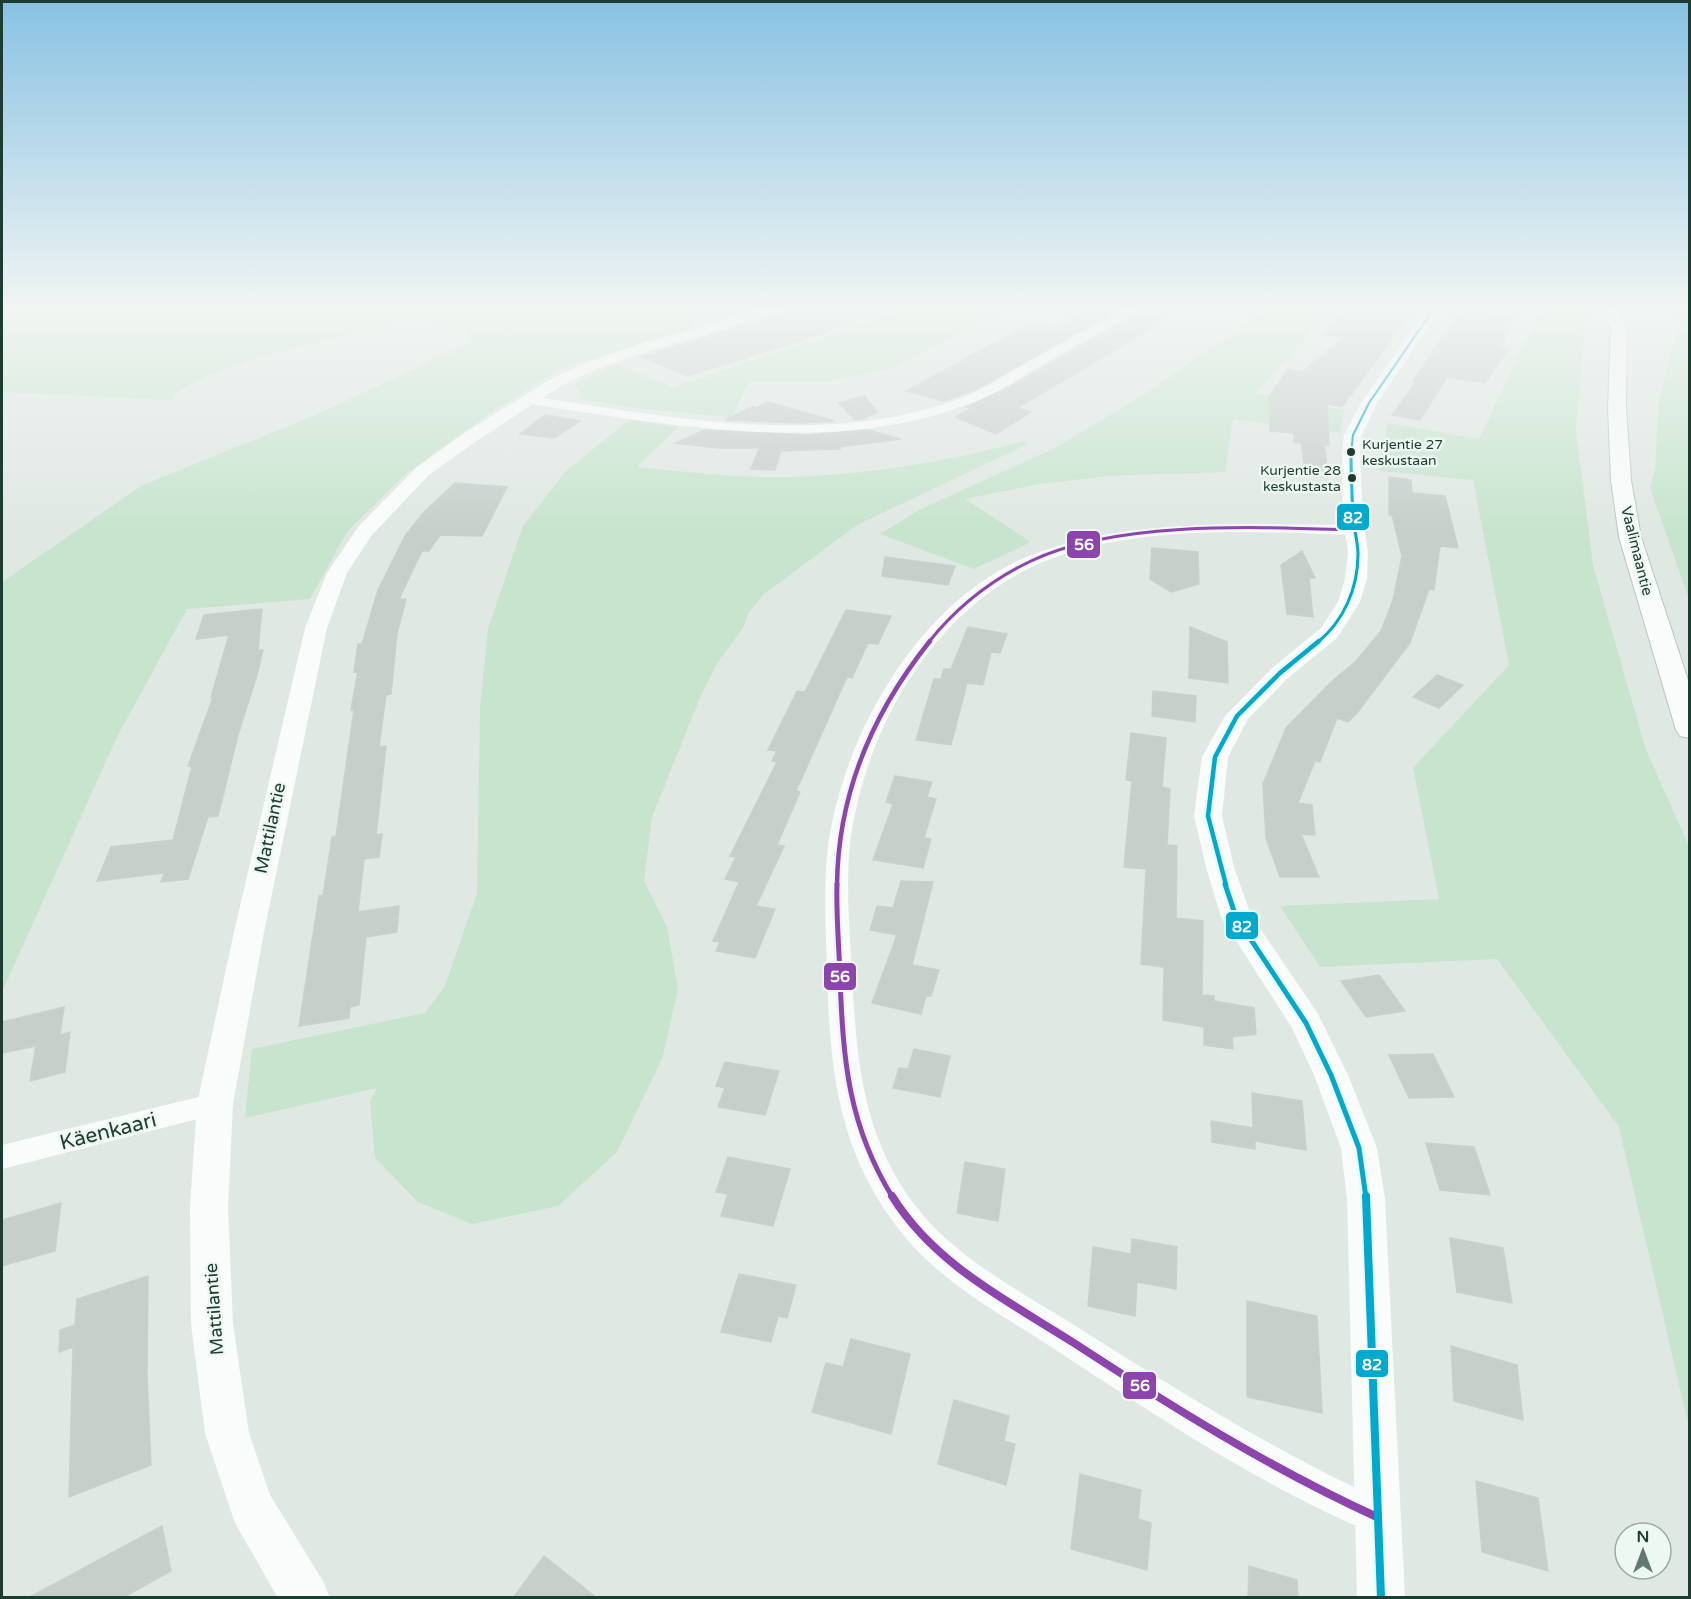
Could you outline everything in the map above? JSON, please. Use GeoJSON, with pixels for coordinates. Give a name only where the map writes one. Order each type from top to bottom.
{"type":"FeatureCollection","features":[{"type":"Feature","properties":{"kind":"main road","name":"Vaalimaantie"},"geometry":{"type":"LineString","coordinates":[[1619,382],[1617,408],[1621,480],[1630,537],[1689,730]]}},
{"type":"Feature","properties":{"kind":"street","name":"Mattilantie"},"geometry":{"type":"LineString","coordinates":[[306,1598],[251,1507],[227,1433],[212,1324],[209,1207],[215,1104],[242,964],[293,723],[316,628],[337,573],[364,531],[423,471],[472,436],[558,382]]}},
{"type":"Feature","properties":{"kind":"street"},"geometry":{"type":"LineString","coordinates":[[530,400],[742,428],[807,429],[906,417],[957,404],[1003,382]]}},
{"type":"Feature","properties":{"kind":"street"},"geometry":{"type":"LineString","coordinates":[[1381,1598],[1366,1199],[1359,1148],[1331,1075],[1306,1023],[1236,917],[1220,867],[1208,816],[1215,757],[1237,716],[1280,673],[1329,633],[1349,602],[1356,579],[1358,552],[1354,530],[1351,454],[1353,435],[1369,403],[1384,382]]}},
{"type":"Feature","properties":{"kind":"street"},"geometry":{"type":"LineString","coordinates":[[1354,530],[1275,527],[1141,536],[1059,550],[1026,564],[988,586],[944,626],[912,665],[878,719],[856,775],[841,836],[836,905],[843,1041],[853,1107],[873,1161],[904,1215],[952,1265],[1154,1395],[1328,1496],[1377,1517]]}},
{"type":"Feature","properties":{"kind":"street","name":"Käenkaari"},"geometry":{"type":"LineString","coordinates":[[2,1157],[215,1104]]}},
{"type":"Feature","properties":{"kind":"green space"},"geometry":{"type":"Polygon","coordinates":[[[2,382],[196,382],[175,393],[172,400],[2,392],[2,382]]]}},
{"type":"Feature","properties":{"kind":"green space"},"geometry":{"type":"Polygon","coordinates":[[[387,382],[540,382],[487,415],[402,477],[347,532],[310,599],[187,609],[117,737],[2,992],[2,582],[141,486],[315,415],[387,382]]]}},
{"type":"Feature","properties":{"kind":"green space"},"geometry":{"type":"Polygon","coordinates":[[[659,382],[673,387],[689,382],[831,382],[749,382],[731,417],[644,409],[581,399],[576,383],[659,382]]]}},
{"type":"Feature","properties":{"kind":"green space"},"geometry":{"type":"Polygon","coordinates":[[[1163,382],[1266,382],[1256,393],[1344,410],[1340,433],[1233,419],[1225,472],[1107,476],[1039,484],[965,499],[1031,542],[974,569],[880,534],[919,510],[1055,448],[1163,382]]]}},
{"type":"Feature","properties":{"kind":"green space"},"geometry":{"type":"Polygon","coordinates":[[[1506,382],[1580,382],[1576,431],[1593,565],[1646,750],[1689,846],[1689,1427],[1619,1127],[1497,959],[1320,967],[1280,906],[1439,899],[1413,768],[1509,665],[1473,480],[1379,471],[1388,423],[1479,439],[1506,382]]]}},
{"type":"Feature","properties":{"kind":"green space"},"geometry":{"type":"Polygon","coordinates":[[[1664,382],[1690,382],[1689,599],[1650,488],[1655,469],[1659,402],[1664,382]]]}},
{"type":"Feature","properties":{"kind":"green space"},"geometry":{"type":"Polygon","coordinates":[[[629,420],[678,427],[637,467],[731,476],[818,476],[878,470],[937,461],[1024,441],[1028,444],[857,525],[763,595],[749,612],[743,628],[718,662],[701,695],[652,817],[644,881],[667,927],[678,990],[662,1059],[617,1152],[558,1206],[472,1224],[418,1202],[375,1158],[370,1101],[377,1088],[245,1118],[252,1049],[425,1013],[445,986],[477,893],[480,708],[488,629],[523,526],[566,471],[629,420]]]}},
{"type":"Feature","properties":{"kind":"building"},"geometry":{"type":"Polygon","coordinates":[[[923,382],[990,382],[944,401],[906,391],[923,382]]]}},
{"type":"Feature","properties":{"kind":"building"},"geometry":{"type":"Polygon","coordinates":[[[1019,382],[1061,382],[1017,408],[1031,412],[996,434],[955,417],[972,408],[966,407],[1019,382]]]}},
{"type":"Feature","properties":{"kind":"building"},"geometry":{"type":"Polygon","coordinates":[[[1279,382],[1361,382],[1342,407],[1327,404],[1329,446],[1324,445],[1328,472],[1305,470],[1301,443],[1294,442],[1294,433],[1270,431],[1269,397],[1279,382]]]}},
{"type":"Feature","properties":{"kind":"building"},"geometry":{"type":"Polygon","coordinates":[[[1412,382],[1444,382],[1420,420],[1392,415],[1416,382],[1412,382]]]}},
{"type":"Feature","properties":{"kind":"building"},"geometry":{"type":"Polygon","coordinates":[[[865,396],[877,412],[865,418],[855,420],[838,403],[865,396]]]}},
{"type":"Feature","properties":{"kind":"building"},"geometry":{"type":"Polygon","coordinates":[[[768,402],[835,421],[802,423],[725,420],[753,406],[757,408],[768,402]]]}},
{"type":"Feature","properties":{"kind":"building"},"geometry":{"type":"Polygon","coordinates":[[[545,415],[580,421],[554,438],[520,434],[545,415]]]}},
{"type":"Feature","properties":{"kind":"building"},"geometry":{"type":"Polygon","coordinates":[[[704,430],[808,435],[868,430],[901,439],[840,447],[840,449],[781,451],[775,470],[751,469],[759,448],[717,448],[676,443],[704,430]]]}},
{"type":"Feature","properties":{"kind":"building"},"geometry":{"type":"Polygon","coordinates":[[[1389,477],[1411,480],[1412,493],[1445,496],[1458,548],[1440,546],[1434,590],[1429,589],[1410,643],[1357,713],[1348,722],[1337,718],[1320,762],[1315,761],[1298,803],[1312,805],[1315,835],[1301,834],[1319,877],[1280,877],[1266,838],[1263,784],[1286,728],[1331,682],[1356,661],[1381,631],[1393,600],[1402,556],[1392,515],[1389,515],[1389,477]]]}},
{"type":"Feature","properties":{"kind":"building"},"geometry":{"type":"Polygon","coordinates":[[[455,483],[507,487],[482,536],[440,535],[429,551],[422,551],[399,599],[406,599],[397,634],[391,694],[386,695],[379,747],[386,746],[376,835],[382,834],[379,857],[364,859],[358,912],[399,906],[397,932],[366,937],[359,1005],[350,1007],[349,1018],[299,1026],[319,896],[323,896],[332,837],[336,836],[354,710],[351,710],[358,671],[354,672],[358,644],[362,644],[378,590],[405,536],[423,513],[455,483]]]}},
{"type":"Feature","properties":{"kind":"building"},"geometry":{"type":"Polygon","coordinates":[[[1152,548],[1198,552],[1199,584],[1171,592],[1150,579],[1152,548]]]}},
{"type":"Feature","properties":{"kind":"building"},"geometry":{"type":"Polygon","coordinates":[[[1302,551],[1315,578],[1309,578],[1313,617],[1287,614],[1281,565],[1302,551]]]}},
{"type":"Feature","properties":{"kind":"building"},"geometry":{"type":"Polygon","coordinates":[[[885,557],[955,566],[948,585],[882,576],[885,557]]]}},
{"type":"Feature","properties":{"kind":"building"},"geometry":{"type":"Polygon","coordinates":[[[262,609],[258,650],[263,650],[257,675],[238,735],[218,816],[208,817],[188,879],[161,882],[164,873],[97,881],[111,847],[173,840],[192,766],[188,766],[213,697],[211,697],[229,635],[196,639],[204,615],[262,609]]]}},
{"type":"Feature","properties":{"kind":"building"},"geometry":{"type":"Polygon","coordinates":[[[846,610],[891,616],[878,644],[868,643],[852,678],[847,677],[796,791],[800,792],[777,845],[784,846],[756,906],[775,909],[755,958],[716,951],[720,942],[713,941],[739,882],[725,879],[736,857],[730,856],[777,762],[772,761],[777,751],[768,750],[797,691],[805,692],[846,610]]]}},
{"type":"Feature","properties":{"kind":"building"},"geometry":{"type":"Polygon","coordinates":[[[968,627],[1007,634],[1000,653],[991,652],[983,685],[967,683],[951,745],[916,740],[934,679],[941,679],[944,669],[951,669],[968,627]]]}},
{"type":"Feature","properties":{"kind":"building"},"geometry":{"type":"Polygon","coordinates":[[[1190,627],[1227,642],[1228,683],[1189,678],[1190,627]]]}},
{"type":"Feature","properties":{"kind":"building"},"geometry":{"type":"Polygon","coordinates":[[[1437,675],[1463,685],[1439,708],[1413,697],[1437,675]]]}},
{"type":"Feature","properties":{"kind":"building"},"geometry":{"type":"Polygon","coordinates":[[[1153,691],[1196,696],[1195,722],[1152,716],[1153,691]]]}},
{"type":"Feature","properties":{"kind":"building"},"geometry":{"type":"Polygon","coordinates":[[[1131,733],[1166,738],[1162,787],[1170,789],[1167,845],[1177,846],[1176,918],[1203,921],[1202,995],[1214,996],[1214,1001],[1254,1008],[1256,1034],[1232,1037],[1233,1049],[1204,1045],[1204,1027],[1163,1020],[1164,967],[1141,964],[1146,869],[1124,867],[1132,781],[1126,780],[1131,733]]]}},
{"type":"Feature","properties":{"kind":"building"},"geometry":{"type":"Polygon","coordinates":[[[895,776],[932,782],[927,797],[936,799],[924,838],[931,839],[923,868],[873,860],[893,804],[886,802],[895,776]]]}},
{"type":"Feature","properties":{"kind":"building"},"geometry":{"type":"Polygon","coordinates":[[[901,881],[933,882],[912,965],[939,970],[931,996],[926,996],[921,1014],[872,1003],[897,935],[870,930],[877,906],[893,908],[901,881]]]}},
{"type":"Feature","properties":{"kind":"building"},"geometry":{"type":"Polygon","coordinates":[[[1379,975],[1405,1011],[1366,1017],[1341,981],[1379,975]]]}},
{"type":"Feature","properties":{"kind":"building"},"geometry":{"type":"Polygon","coordinates":[[[64,1007],[60,1035],[70,1032],[65,1072],[30,1081],[36,1046],[2,1053],[2,1022],[64,1007]]]}},
{"type":"Feature","properties":{"kind":"building"},"geometry":{"type":"Polygon","coordinates":[[[914,1049],[950,1056],[940,1097],[893,1088],[899,1068],[908,1069],[914,1049]]]}},
{"type":"Feature","properties":{"kind":"building"},"geometry":{"type":"Polygon","coordinates":[[[1433,1054],[1454,1097],[1409,1098],[1389,1055],[1433,1054]]]}},
{"type":"Feature","properties":{"kind":"building"},"geometry":{"type":"Polygon","coordinates":[[[725,1062],[779,1071],[765,1115],[718,1107],[725,1088],[716,1086],[725,1062]]]}},
{"type":"Feature","properties":{"kind":"building"},"geometry":{"type":"Polygon","coordinates":[[[1252,1093],[1302,1101],[1306,1150],[1255,1141],[1255,1149],[1212,1142],[1211,1121],[1253,1128],[1252,1093]]]}},
{"type":"Feature","properties":{"kind":"building"},"geometry":{"type":"Polygon","coordinates":[[[1426,1143],[1474,1147],[1490,1195],[1440,1190],[1426,1143]]]}},
{"type":"Feature","properties":{"kind":"building"},"geometry":{"type":"Polygon","coordinates":[[[728,1157],[790,1169],[773,1226],[721,1216],[728,1194],[716,1192],[728,1157]]]}},
{"type":"Feature","properties":{"kind":"building"},"geometry":{"type":"Polygon","coordinates":[[[965,1162],[1005,1169],[998,1221],[957,1213],[965,1162]]]}},
{"type":"Feature","properties":{"kind":"building"},"geometry":{"type":"Polygon","coordinates":[[[61,1203],[55,1251],[2,1266],[2,1220],[61,1203]]]}},
{"type":"Feature","properties":{"kind":"building"},"geometry":{"type":"Polygon","coordinates":[[[1450,1238],[1503,1248],[1512,1303],[1457,1292],[1450,1238]]]}},
{"type":"Feature","properties":{"kind":"building"},"geometry":{"type":"Polygon","coordinates":[[[1132,1239],[1177,1247],[1176,1289],[1137,1282],[1135,1316],[1088,1306],[1093,1247],[1131,1254],[1132,1239]]]}},
{"type":"Feature","properties":{"kind":"building"},"geometry":{"type":"Polygon","coordinates":[[[739,1274],[796,1285],[787,1318],[778,1316],[771,1342],[721,1332],[739,1274]]]}},
{"type":"Feature","properties":{"kind":"building"},"geometry":{"type":"Polygon","coordinates":[[[148,1276],[147,1377],[151,1465],[69,1497],[73,1347],[59,1352],[60,1330],[75,1325],[77,1299],[148,1276]]]}},
{"type":"Feature","properties":{"kind":"building"},"geometry":{"type":"Polygon","coordinates":[[[1247,1301],[1317,1316],[1322,1413],[1247,1397],[1247,1301]]]}},
{"type":"Feature","properties":{"kind":"building"},"geometry":{"type":"Polygon","coordinates":[[[851,1339],[910,1354],[891,1434],[812,1412],[826,1363],[843,1367],[851,1339]]]}},
{"type":"Feature","properties":{"kind":"building"},"geometry":{"type":"Polygon","coordinates":[[[1451,1346],[1517,1365],[1523,1420],[1454,1401],[1451,1346]]]}},
{"type":"Feature","properties":{"kind":"building"},"geometry":{"type":"Polygon","coordinates":[[[954,1400],[1009,1416],[1004,1441],[1015,1444],[1006,1485],[938,1464],[954,1400]]]}},
{"type":"Feature","properties":{"kind":"building"},"geometry":{"type":"Polygon","coordinates":[[[1080,1474],[1141,1490],[1138,1519],[1151,1523],[1147,1570],[1071,1549],[1080,1474]]]}},
{"type":"Feature","properties":{"kind":"building"},"geometry":{"type":"Polygon","coordinates":[[[1476,1481],[1538,1498],[1548,1571],[1482,1552],[1476,1481]]]}},
{"type":"Feature","properties":{"kind":"building"},"geometry":{"type":"Polygon","coordinates":[[[162,1526],[171,1571],[122,1598],[28,1598],[162,1526]]]}},
{"type":"Feature","properties":{"kind":"building"},"geometry":{"type":"Polygon","coordinates":[[[544,1556],[597,1598],[513,1598],[544,1556]]]}},
{"type":"Feature","properties":{"kind":"building"},"geometry":{"type":"Polygon","coordinates":[[[1249,1566],[1297,1580],[1298,1598],[1248,1598],[1249,1566]]]}},
{"type":"Feature","properties":{"kind":"transit line","name":"82"},"geometry":{"type":"LineString","coordinates":[[1381,1598],[1366,1199],[1359,1148],[1331,1075],[1306,1023],[1236,917],[1220,867],[1208,816],[1215,757],[1237,716],[1280,673],[1329,633],[1349,602],[1356,579],[1358,552],[1353,520],[1351,454],[1353,435],[1369,403],[1384,382]]}},
{"type":"Feature","properties":{"kind":"transit line","name":"56"},"geometry":{"type":"LineString","coordinates":[[1354,530],[1244,528],[1133,535],[1061,550],[1032,561],[1004,575],[978,594],[954,615],[911,664],[878,717],[855,774],[847,805],[837,864],[837,911],[844,1049],[855,1117],[880,1175],[904,1214],[919,1233],[936,1250],[975,1281],[1175,1408],[1294,1477],[1377,1517]]}},
{"type":"Feature","properties":{"kind":"place","name":"Kurjentie 27 keskustaan"},"geometry":{"type":"Point","coordinates":[1351,452]}},
{"type":"Feature","properties":{"kind":"place","name":"Kurjentie 28 keskustasta"},"geometry":{"type":"Point","coordinates":[1352,478]}}]}
